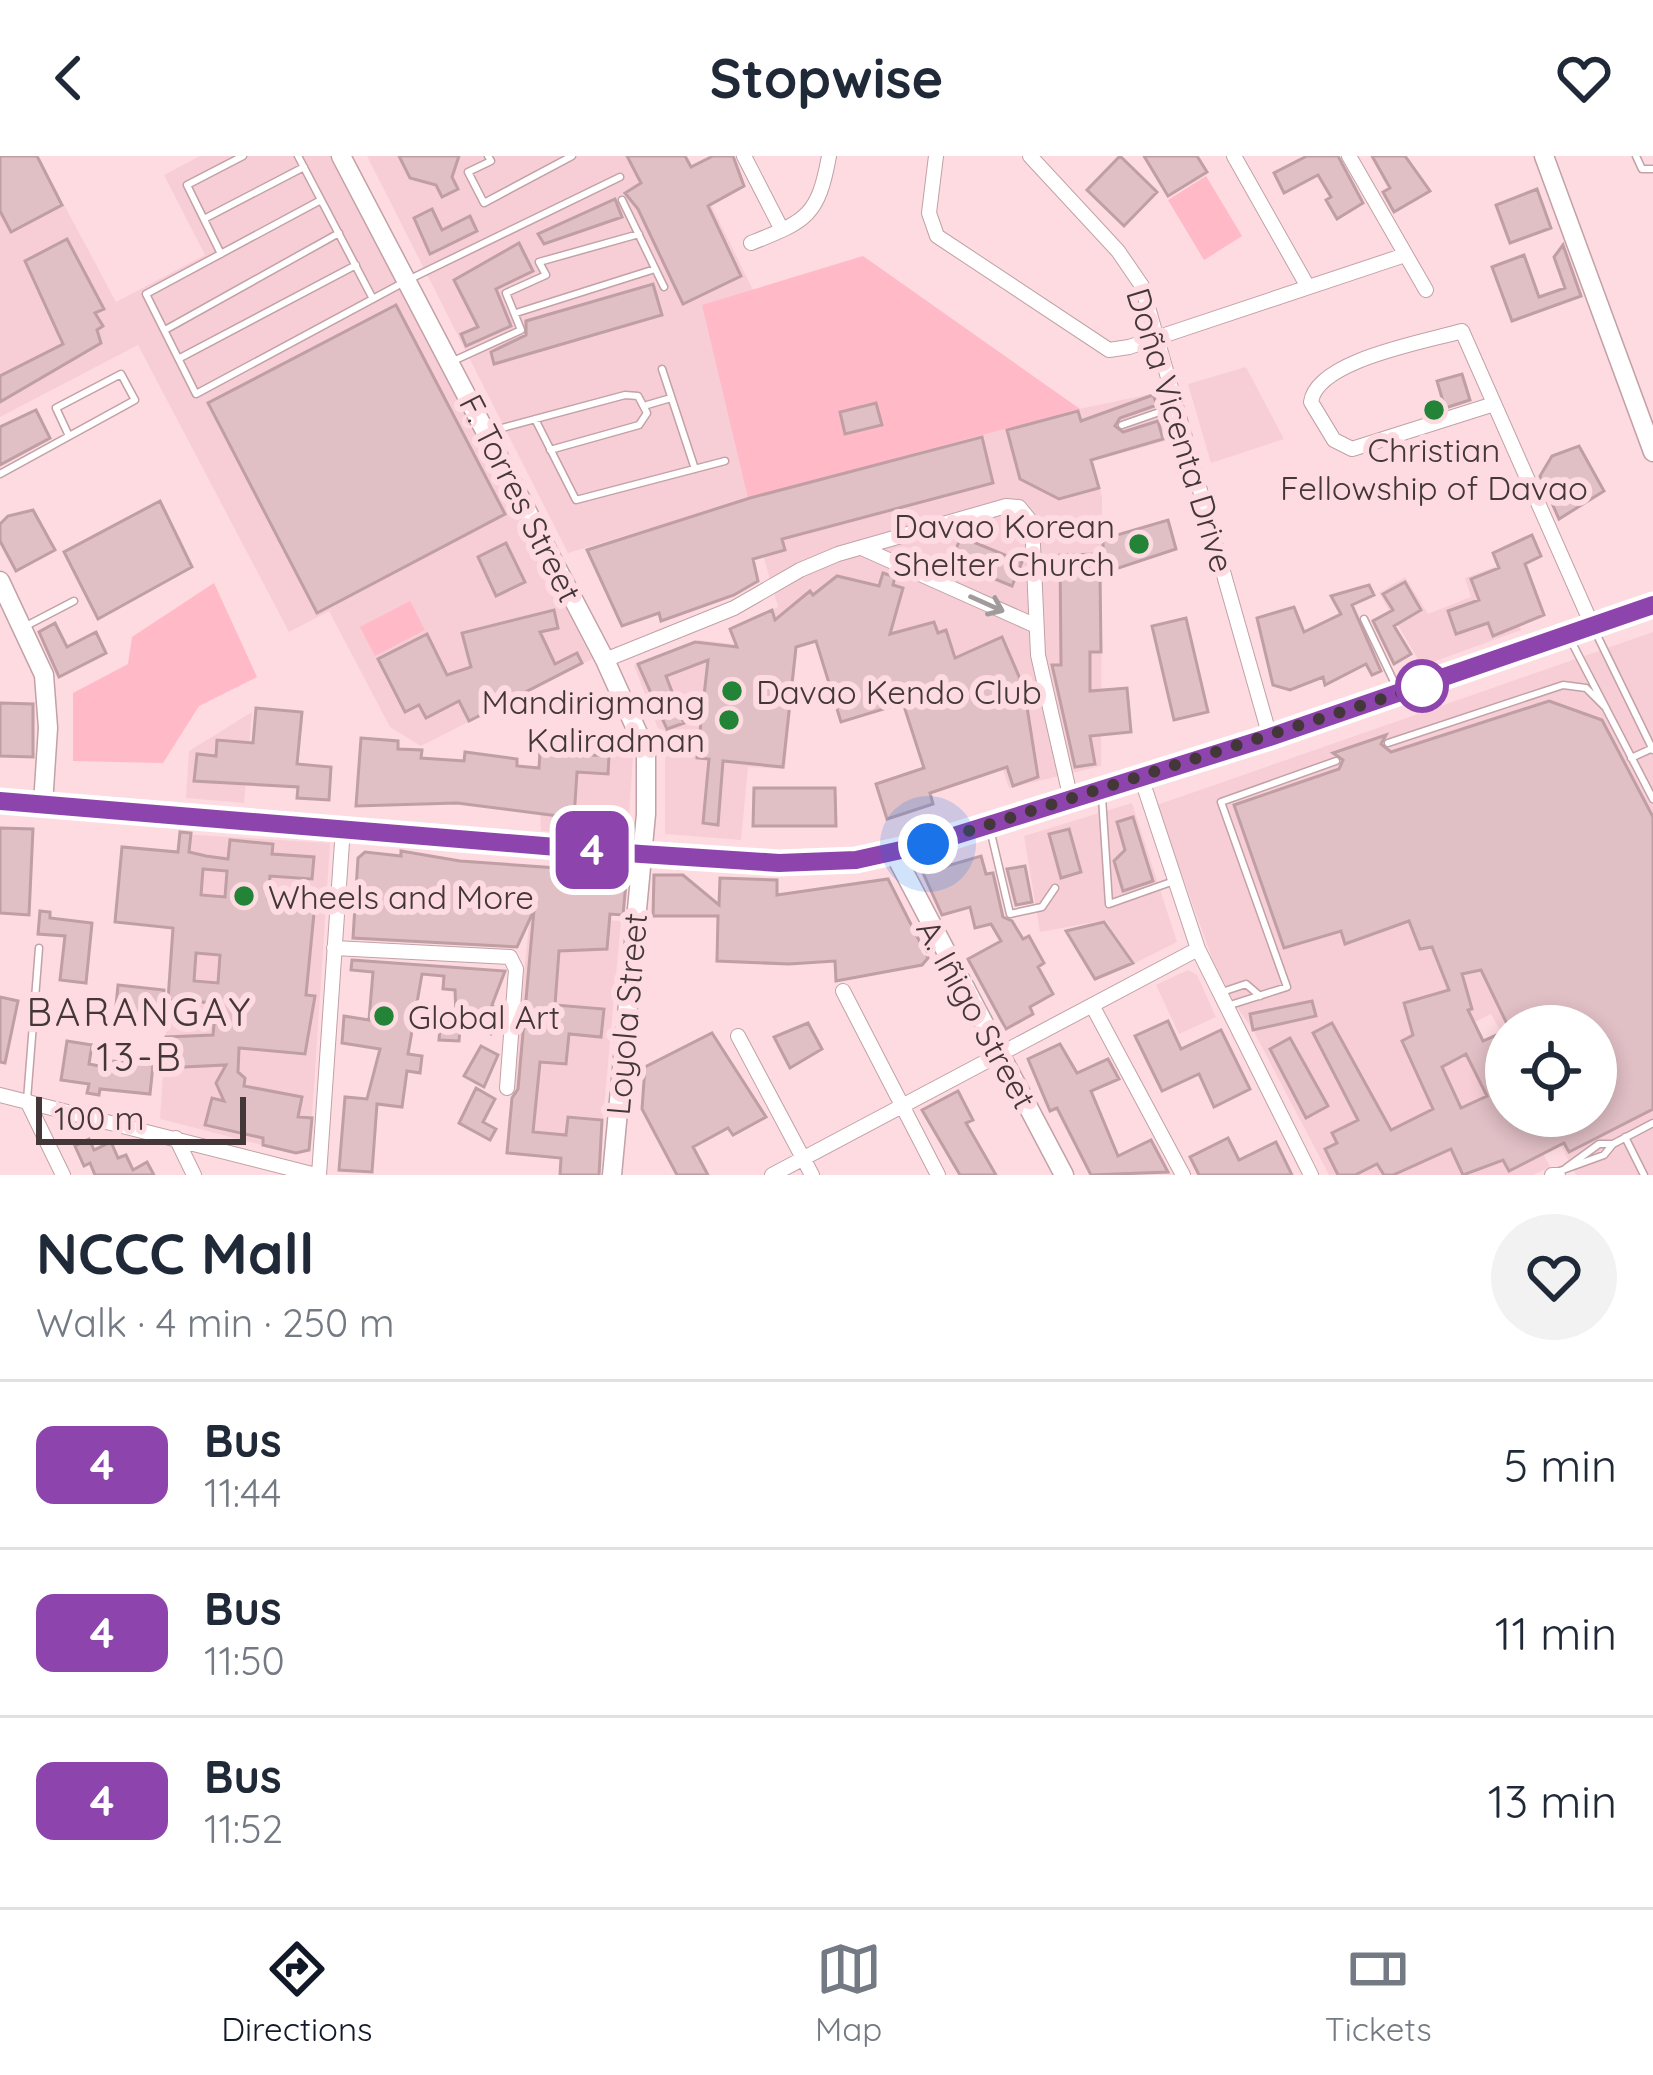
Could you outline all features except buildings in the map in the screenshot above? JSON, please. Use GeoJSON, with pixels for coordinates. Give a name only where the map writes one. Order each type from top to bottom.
{"type":"FeatureCollection","features":[{"type":"Feature","properties":{"kind":"main road","name":"F. Torres Street"},"geometry":{"type":"LineString","coordinates":[[341,156],[605,660],[646,752],[641,854]]}},
{"type":"Feature","properties":{"kind":"main road"},"geometry":{"type":"LineString","coordinates":[[1544,156],[1653,452]]}},
{"type":"Feature","properties":{"kind":"main road"},"geometry":{"type":"LineString","coordinates":[[0,581],[38,656],[46,691],[43,805]]}},
{"type":"Feature","properties":{"kind":"main road"},"geometry":{"type":"LineString","coordinates":[[0,801],[641,854],[818,863],[894,853],[1071,800],[1400,694],[1653,605]]}},
{"type":"Feature","properties":{"kind":"main road","name":"A. Iñigo Street"},"geometry":{"type":"LineString","coordinates":[[894,853],[934,938],[1064,1175]]}},
{"type":"Feature","properties":{"kind":"main road","name":"Loyola Street"},"geometry":{"type":"LineString","coordinates":[[612,1175],[641,854]]}},
{"type":"Feature","properties":{"kind":"street"},"geometry":{"type":"LineString","coordinates":[[744,156],[782,230]]}},
{"type":"Feature","properties":{"kind":"street"},"geometry":{"type":"LineString","coordinates":[[751,243],[809,215],[818,203],[829,156]]}},
{"type":"Feature","properties":{"kind":"street"},"geometry":{"type":"LineString","coordinates":[[935,156],[929,213],[931,225],[945,244],[1102,349],[1119,350],[1406,255]]}},
{"type":"Feature","properties":{"kind":"street","name":"Doña Vicenta Drive"},"geometry":{"type":"LineString","coordinates":[[1030,156],[1131,267],[1142,286],[1270,737]]}},
{"type":"Feature","properties":{"kind":"street"},"geometry":{"type":"LineString","coordinates":[[1234,156],[1308,287]]}},
{"type":"Feature","properties":{"kind":"street"},"geometry":{"type":"LineString","coordinates":[[1349,156],[1426,290]]}},
{"type":"Feature","properties":{"kind":"street"},"geometry":{"type":"LineString","coordinates":[[1494,404],[1352,449],[1334,440],[1311,402],[1317,384],[1337,370],[1462,331],[1592,625]]}},
{"type":"Feature","properties":{"kind":"street"},"geometry":{"type":"LineString","coordinates":[[605,660],[734,608],[800,570],[1006,506],[1019,507],[1032,523],[1034,626],[1049,718],[1071,800]]}},
{"type":"Feature","properties":{"kind":"street"},"geometry":{"type":"LineString","coordinates":[[863,548],[1034,626]]}},
{"type":"Feature","properties":{"kind":"street"},"geometry":{"type":"LineString","coordinates":[[1142,777],[1198,950],[1311,1175]]}},
{"type":"Feature","properties":{"kind":"street"},"geometry":{"type":"LineString","coordinates":[[0,1095],[318,1175],[343,828]]}},
{"type":"Feature","properties":{"kind":"street"},"geometry":{"type":"LineString","coordinates":[[334,948],[510,957],[516,969],[507,1088]]}},
{"type":"Feature","properties":{"kind":"street"},"geometry":{"type":"LineString","coordinates":[[772,1175],[1198,950]]}},
{"type":"Feature","properties":{"kind":"street"},"geometry":{"type":"LineString","coordinates":[[843,991],[938,1175]]}},
{"type":"Feature","properties":{"kind":"street"},"geometry":{"type":"LineString","coordinates":[[1093,1007],[1183,1175]]}},
{"type":"Feature","properties":{"kind":"street"},"geometry":{"type":"LineString","coordinates":[[738,1036],[812,1175]]}},
{"type":"Feature","properties":{"kind":"street"},"geometry":{"type":"LineString","coordinates":[[27,1101],[63,1175]]}},
{"type":"Feature","properties":{"kind":"street"},"geometry":{"type":"LineString","coordinates":[[176,1138],[194,1175]]}},
{"type":"Feature","properties":{"kind":"lane"},"geometry":{"type":"LineString","coordinates":[[222,255],[188,185],[244,156]]}},
{"type":"Feature","properties":{"kind":"lane"},"geometry":{"type":"LineString","coordinates":[[298,156],[373,299]]}},
{"type":"Feature","properties":{"kind":"lane"},"geometry":{"type":"LineString","coordinates":[[488,156],[491,161],[468,172],[484,203],[572,156]]}},
{"type":"Feature","properties":{"kind":"lane"},"geometry":{"type":"LineString","coordinates":[[1636,156],[1642,169],[1653,169]]}},
{"type":"Feature","properties":{"kind":"lane"},"geometry":{"type":"LineString","coordinates":[[204,219],[304,167]]}},
{"type":"Feature","properties":{"kind":"lane"},"geometry":{"type":"LineString","coordinates":[[321,200],[146,294],[196,394],[408,280],[620,177]]}},
{"type":"Feature","properties":{"kind":"lane"},"geometry":{"type":"LineString","coordinates":[[622,200],[664,287]]}},
{"type":"Feature","properties":{"kind":"lane"},"geometry":{"type":"LineString","coordinates":[[165,330],[339,233]]}},
{"type":"Feature","properties":{"kind":"lane"},"geometry":{"type":"LineString","coordinates":[[451,362],[521,329],[506,293],[546,275],[539,262],[639,234]]}},
{"type":"Feature","properties":{"kind":"lane"},"geometry":{"type":"LineString","coordinates":[[180,358],[356,265]]}},
{"type":"Feature","properties":{"kind":"lane"},"geometry":{"type":"LineString","coordinates":[[514,313],[655,269]]}},
{"type":"Feature","properties":{"kind":"lane"},"geometry":{"type":"LineString","coordinates":[[662,369],[695,469]]}},
{"type":"Feature","properties":{"kind":"lane"},"geometry":{"type":"LineString","coordinates":[[0,474],[135,400],[121,374],[56,408],[69,436]]}},
{"type":"Feature","properties":{"kind":"lane"},"geometry":{"type":"LineString","coordinates":[[487,432],[625,394],[638,396],[647,405]]}},
{"type":"Feature","properties":{"kind":"lane"},"geometry":{"type":"LineString","coordinates":[[647,405],[671,398]]}},
{"type":"Feature","properties":{"kind":"lane"},"geometry":{"type":"LineString","coordinates":[[550,450],[639,425],[647,405]]}},
{"type":"Feature","properties":{"kind":"lane"},"geometry":{"type":"LineString","coordinates":[[1122,425],[1178,406]]}},
{"type":"Feature","properties":{"kind":"lane"},"geometry":{"type":"LineString","coordinates":[[535,419],[576,500],[725,461]]}},
{"type":"Feature","properties":{"kind":"lane"},"geometry":{"type":"LineString","coordinates":[[23,627],[74,602]]}},
{"type":"Feature","properties":{"kind":"lane"},"geometry":{"type":"LineString","coordinates":[[1364,620],[1400,694]]}},
{"type":"Feature","properties":{"kind":"lane"},"geometry":{"type":"LineString","coordinates":[[1592,625],[1652,749],[1631,758]]}},
{"type":"Feature","properties":{"kind":"lane"},"geometry":{"type":"LineString","coordinates":[[1568,633],[1653,799]]}},
{"type":"Feature","properties":{"kind":"lane"},"geometry":{"type":"LineString","coordinates":[[1388,743],[1563,685],[1586,688],[1606,708]]}},
{"type":"Feature","properties":{"kind":"lane"},"geometry":{"type":"LineString","coordinates":[[1221,1000],[1287,987],[1221,802],[1336,761]]}},
{"type":"Feature","properties":{"kind":"lane"},"geometry":{"type":"LineString","coordinates":[[1101,790],[1109,904],[1174,880]]}},
{"type":"Feature","properties":{"kind":"lane"},"geometry":{"type":"LineString","coordinates":[[989,825],[1010,914],[1042,907],[1055,888]]}},
{"type":"Feature","properties":{"kind":"lane"},"geometry":{"type":"LineString","coordinates":[[27,1101],[39,949]]}},
{"type":"Feature","properties":{"kind":"lane"},"geometry":{"type":"LineString","coordinates":[[1221,1000],[1246,983],[1259,996]]}},
{"type":"Feature","properties":{"kind":"lane"},"geometry":{"type":"LineString","coordinates":[[1558,1173],[1599,1144],[1613,1144],[1653,1123]]}},
{"type":"Feature","properties":{"kind":"lane"},"geometry":{"type":"LineString","coordinates":[[1625,1137],[1644,1175]]}},
{"type":"Feature","properties":{"kind":"shaded area"},"geometry":{"type":"Polygon","coordinates":[[[0,156],[38,156],[116,302],[205,255],[164,175],[200,156],[332,156],[592,659],[421,746],[390,727],[329,611],[289,632],[138,345],[0,417],[0,156]]]}},
{"type":"Feature","properties":{"kind":"shaded area"},"geometry":{"type":"Polygon","coordinates":[[[367,156],[687,156],[753,290],[748,498],[1079,409],[1156,393],[1169,440],[1093,461],[1102,497],[1101,766],[1009,788],[973,678],[963,680],[946,630],[938,632],[934,622],[887,634],[846,634],[803,646],[782,646],[772,610],[778,607],[747,499],[568,553],[367,156]]]}},
{"type":"Feature","properties":{"kind":"shaded area"},"geometry":{"type":"Polygon","coordinates":[[[1206,176],[1242,236],[1204,260],[1168,200],[1206,176]]]}},
{"type":"Feature","properties":{"kind":"shaded area"},"geometry":{"type":"Polygon","coordinates":[[[863,256],[1080,409],[748,498],[702,305],[863,256]]]}},
{"type":"Feature","properties":{"kind":"shaded area"},"geometry":{"type":"Polygon","coordinates":[[[1246,367],[1284,439],[1211,463],[1188,384],[1246,367]]]}},
{"type":"Feature","properties":{"kind":"shaded area"},"geometry":{"type":"Polygon","coordinates":[[[1497,566],[1521,630],[1422,666],[1379,593],[1405,577],[1428,614],[1471,597],[1465,578],[1497,566]]]}},
{"type":"Feature","properties":{"kind":"shaded area"},"geometry":{"type":"Polygon","coordinates":[[[214,583],[257,677],[199,706],[163,763],[73,761],[73,693],[128,664],[132,637],[214,583]]]}},
{"type":"Feature","properties":{"kind":"shaded area"},"geometry":{"type":"Polygon","coordinates":[[[410,601],[425,630],[375,656],[360,627],[410,601]]]}},
{"type":"Feature","properties":{"kind":"shaded area"},"geometry":{"type":"Polygon","coordinates":[[[1653,632],[1653,1175],[1576,1175],[1557,1137],[1617,1137],[1617,1005],[1485,1005],[1485,1017],[1475,1022],[1485,1041],[1485,1137],[1535,1137],[1550,1167],[1533,1175],[1329,1175],[1253,1030],[1222,986],[1157,805],[1653,632]]]}},
{"type":"Feature","properties":{"kind":"shaded area"},"geometry":{"type":"Polygon","coordinates":[[[699,640],[797,651],[785,769],[748,767],[741,840],[665,834],[665,747],[634,665],[699,640]]]}},
{"type":"Feature","properties":{"kind":"shaded area"},"geometry":{"type":"Polygon","coordinates":[[[252,712],[244,803],[186,798],[189,751],[252,712]]]}},
{"type":"Feature","properties":{"kind":"shaded area"},"geometry":{"type":"Polygon","coordinates":[[[538,750],[633,757],[628,830],[617,836],[541,831],[538,750]]]}},
{"type":"Feature","properties":{"kind":"shaded area"},"geometry":{"type":"Polygon","coordinates":[[[1132,803],[1177,942],[1135,963],[1105,920],[1040,932],[1024,836],[1132,803]]]}},
{"type":"Feature","properties":{"kind":"shaded area"},"geometry":{"type":"Polygon","coordinates":[[[179,834],[330,843],[312,1117],[264,1109],[262,1145],[160,1119],[179,834]]]}},
{"type":"Feature","properties":{"kind":"shaded area"},"geometry":{"type":"Polygon","coordinates":[[[530,915],[621,921],[601,1141],[559,1138],[557,1159],[505,1154],[530,915]]]}},
{"type":"Feature","properties":{"kind":"shaded area"},"geometry":{"type":"Polygon","coordinates":[[[1188,970],[1197,975],[1216,1017],[1179,1034],[1156,985],[1188,970]]]}},
{"type":"Feature","properties":{"kind":"bus line","name":"4"},"geometry":{"type":"LineString","coordinates":[[0,801],[641,854],[779,863],[856,860],[928,844],[1270,737],[1653,605]]}},
{"type":"Feature","properties":{"kind":"place","name":"Christian Fellowship of Davao"},"geometry":{"type":"Point","coordinates":[1434,410]}},
{"type":"Feature","properties":{"kind":"place","name":"Davao Korean Shelter Church"},"geometry":{"type":"Point","coordinates":[1139,544]}},
{"type":"Feature","properties":{"kind":"place","name":"Davao Kendo Club"},"geometry":{"type":"Point","coordinates":[732,691]}},
{"type":"Feature","properties":{"kind":"place","name":"Mandirigmang Kaliradman"},"geometry":{"type":"Point","coordinates":[729,720]}},
{"type":"Feature","properties":{"kind":"place","name":"Wheels and More"},"geometry":{"type":"Point","coordinates":[244,896]}},
{"type":"Feature","properties":{"kind":"place","name":"Global Art"},"geometry":{"type":"Point","coordinates":[384,1016]}},
{"type":"Feature","properties":{"kind":"district","name":"BARANGAY 13-B"},"geometry":{"type":"Point","coordinates":[140,1034]}},
{"type":"Feature","properties":{"kind":"route"},"geometry":{"type":"LineString","coordinates":[[928,844],[1422,686]]}}]}
